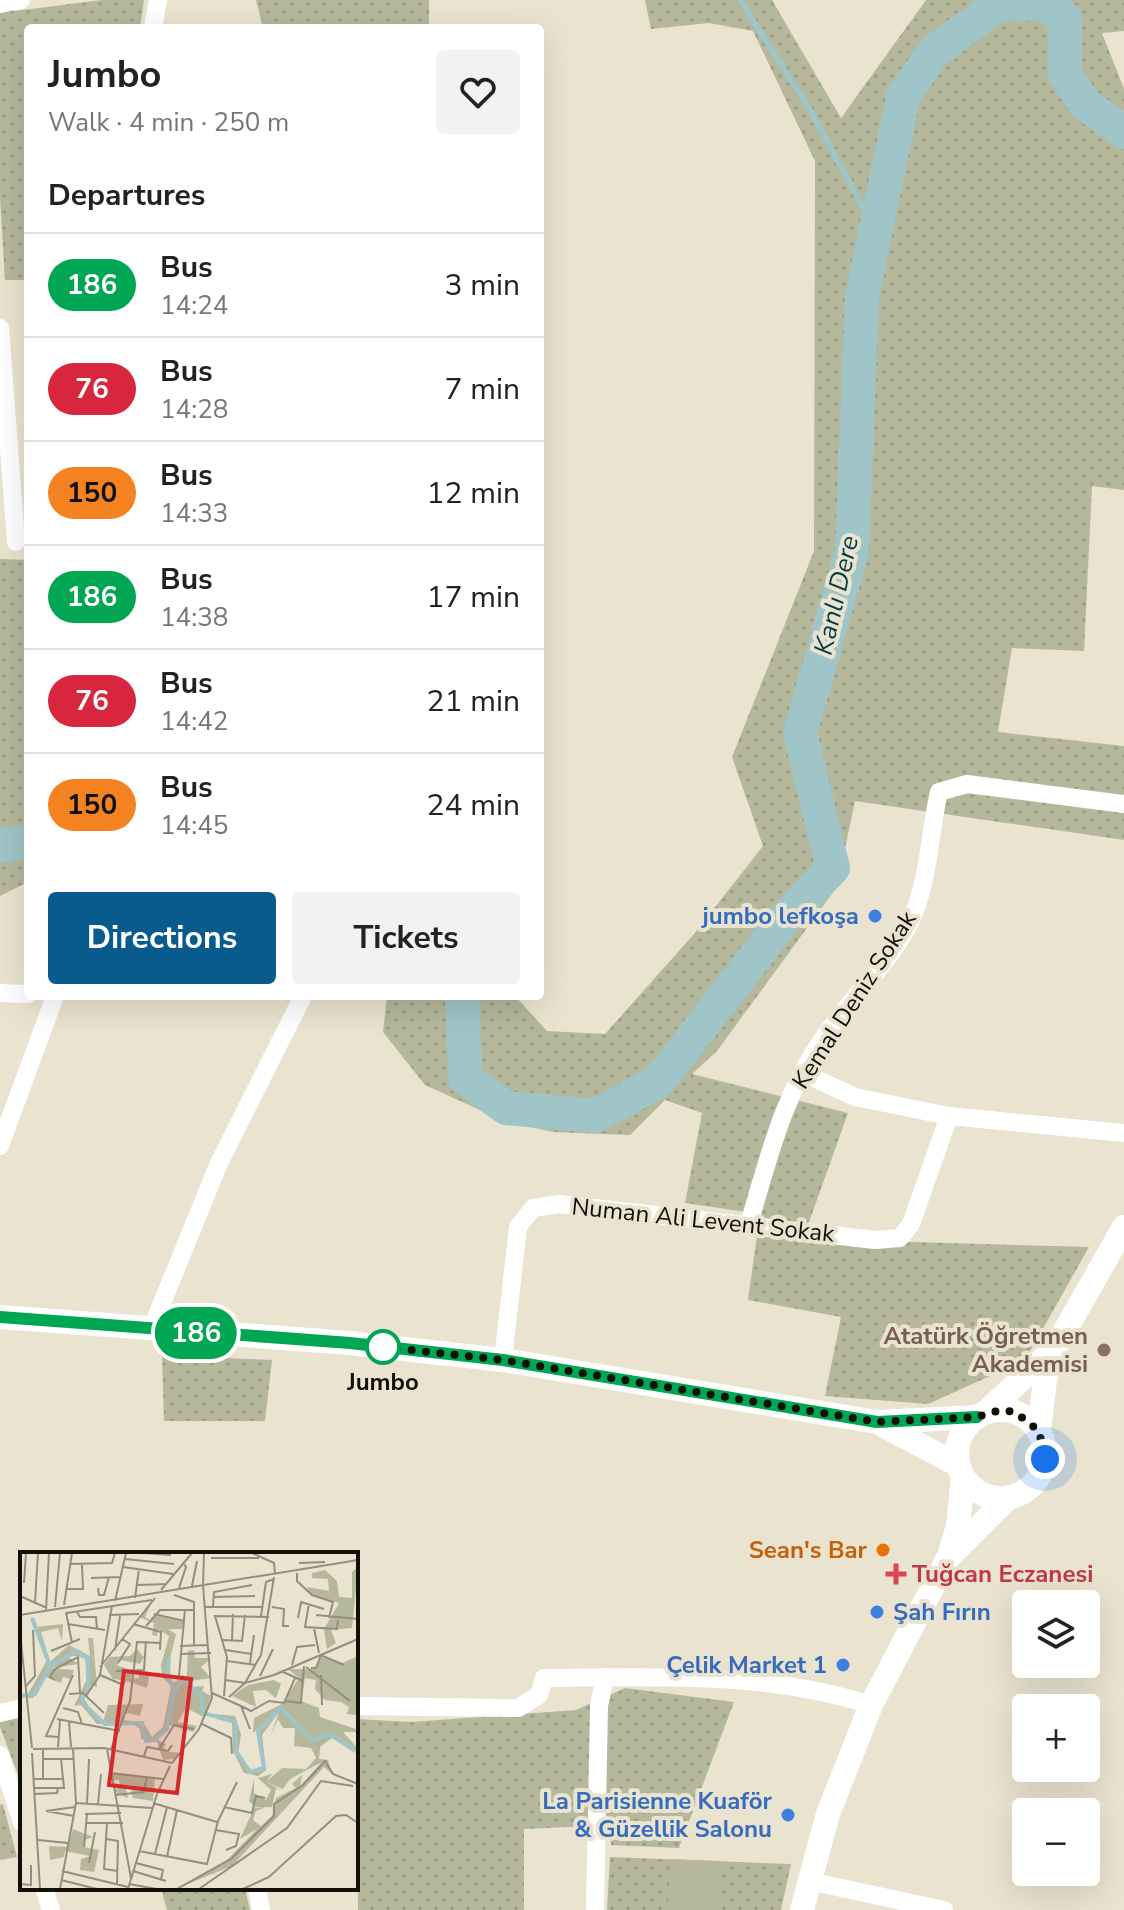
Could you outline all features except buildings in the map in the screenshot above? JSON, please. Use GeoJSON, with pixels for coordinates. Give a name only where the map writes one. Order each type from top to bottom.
{"type":"FeatureCollection","features":[{"type":"Feature","properties":{"kind":"main road"},"geometry":{"type":"LineString","coordinates":[[949,1556],[1009,1497],[1031,1486],[1041,1474],[1045,1459],[1039,1431],[1045,1380],[1054,1350],[1124,1227]]}},
{"type":"Feature","properties":{"kind":"main road"},"geometry":{"type":"LineString","coordinates":[[0,1317],[350,1343],[503,1360],[877,1422],[1015,1412],[1039,1431]]}},
{"type":"Feature","properties":{"kind":"main road"},"geometry":{"type":"LineString","coordinates":[[802,1910],[828,1814],[871,1705],[949,1556],[958,1526],[960,1438],[981,1415],[1054,1350]]}},
{"type":"Feature","properties":{"kind":"main road"},"geometry":{"type":"LineString","coordinates":[[877,1422],[960,1471],[983,1494],[1009,1497]]}},
{"type":"Feature","properties":{"kind":"street"},"geometry":{"type":"LineString","coordinates":[[0,4],[21,0]]}},
{"type":"Feature","properties":{"kind":"street"},"geometry":{"type":"LineString","coordinates":[[154,24],[158,0]]}},
{"type":"Feature","properties":{"kind":"street"},"geometry":{"type":"LineString","coordinates":[[0,328],[16,542]]}},
{"type":"Feature","properties":{"kind":"street","name":"Kemal Deniz Sokak"},"geometry":{"type":"LineString","coordinates":[[749,1224],[784,1106],[825,1036],[874,975],[909,923],[920,894],[939,792],[967,784],[1124,804]]}},
{"type":"Feature","properties":{"kind":"street"},"geometry":{"type":"LineString","coordinates":[[0,993],[24,994]]}},
{"type":"Feature","properties":{"kind":"street"},"geometry":{"type":"LineString","coordinates":[[0,1146],[54,1000]]}},
{"type":"Feature","properties":{"kind":"street"},"geometry":{"type":"LineString","coordinates":[[151,1330],[219,1163],[301,1000]]}},
{"type":"Feature","properties":{"kind":"street"},"geometry":{"type":"LineString","coordinates":[[805,1074],[855,1097],[949,1116],[1124,1133]]}},
{"type":"Feature","properties":{"kind":"street","name":"Numan Ali Levent Sokak"},"geometry":{"type":"LineString","coordinates":[[503,1360],[518,1227],[533,1208],[559,1204],[875,1240],[900,1238],[911,1224],[949,1116]]}},
{"type":"Feature","properties":{"kind":"street"},"geometry":{"type":"LineString","coordinates":[[358,1706],[518,1708],[539,1695],[544,1678],[605,1677],[776,1682],[830,1692],[871,1705]]}},
{"type":"Feature","properties":{"kind":"street"},"geometry":{"type":"LineString","coordinates":[[595,1910],[599,1706],[605,1677]]}},
{"type":"Feature","properties":{"kind":"street"},"geometry":{"type":"LineString","coordinates":[[0,1713],[20,1708]]}},
{"type":"Feature","properties":{"kind":"street"},"geometry":{"type":"LineString","coordinates":[[0,1755],[20,1816]]}},
{"type":"Feature","properties":{"kind":"street"},"geometry":{"type":"LineString","coordinates":[[809,1881],[944,1910]]}},
{"type":"Feature","properties":{"kind":"street"},"geometry":{"type":"LineString","coordinates":[[45,1890],[51,1910]]}},
{"type":"Feature","properties":{"kind":"street"},"geometry":{"type":"LineString","coordinates":[[257,1890],[261,1910]]}},
{"type":"Feature","properties":{"kind":"green space"},"geometry":{"type":"Polygon","coordinates":[[[0,0],[12,0],[15,11],[102,0],[144,0],[141,24],[24,24],[24,280],[5,280],[0,198],[0,0]]]}},
{"type":"Feature","properties":{"kind":"green space"},"geometry":{"type":"Polygon","coordinates":[[[256,0],[429,0],[429,24],[262,24],[256,0]]]}},
{"type":"Feature","properties":{"kind":"green space"},"geometry":{"type":"Polygon","coordinates":[[[645,0],[772,0],[841,118],[926,0],[1124,0],[1124,31],[1102,33],[1124,89],[1124,490],[1092,486],[1084,651],[1012,648],[998,732],[1124,746],[1124,840],[855,801],[837,887],[717,1051],[692,1074],[848,1113],[803,1239],[1089,1247],[1031,1350],[990,1376],[928,1404],[825,1396],[841,1317],[748,1300],[760,1214],[685,1203],[702,1113],[665,1100],[630,1135],[553,1132],[504,1121],[425,1085],[383,1032],[387,1000],[519,1000],[547,1031],[605,1034],[694,934],[763,846],[732,757],[814,551],[815,161],[753,31],[709,23],[651,29],[645,0]]]}},
{"type":"Feature","properties":{"kind":"green space"},"geometry":{"type":"Polygon","coordinates":[[[0,559],[24,560],[24,884],[0,896],[0,559]]]}},
{"type":"Feature","properties":{"kind":"green space"},"geometry":{"type":"Polygon","coordinates":[[[162,1355],[272,1360],[265,1421],[164,1421],[162,1355]]]}},
{"type":"Feature","properties":{"kind":"green space"},"geometry":{"type":"Polygon","coordinates":[[[625,1688],[734,1702],[679,1848],[611,1845],[611,1825],[524,1829],[524,1910],[358,1910],[358,1719],[411,1722],[576,1710],[625,1688]]]}},
{"type":"Feature","properties":{"kind":"green space"},"geometry":{"type":"Polygon","coordinates":[[[0,1705],[20,1706],[20,1780],[0,1727],[0,1705]]]}},
{"type":"Feature","properties":{"kind":"green space"},"geometry":{"type":"Polygon","coordinates":[[[3,1804],[17,1857],[0,1860],[0,1805],[3,1804]]]}},
{"type":"Feature","properties":{"kind":"green space"},"geometry":{"type":"Polygon","coordinates":[[[610,1857],[791,1864],[781,1910],[607,1910],[610,1857]]]}},
{"type":"Feature","properties":{"kind":"green space"},"geometry":{"type":"Polygon","coordinates":[[[670,1859],[719,1861],[717,1910],[668,1910],[670,1859]]]}},
{"type":"Feature","properties":{"kind":"green space"},"geometry":{"type":"Polygon","coordinates":[[[162,1890],[245,1890],[250,1910],[167,1910],[162,1890]]]}},
{"type":"Feature","properties":{"kind":"waterway"},"geometry":{"type":"LineString","coordinates":[[740,0],[810,110],[876,231]]}},
{"type":"Feature","properties":{"kind":"waterway","name":"Kanlı Dere"},"geometry":{"type":"LineString","coordinates":[[462,1000],[465,1078],[506,1108],[595,1116],[659,1081],[786,917],[833,868],[800,733],[852,551],[862,296],[904,94],[935,51],[998,5],[1042,3],[1065,18],[1064,73],[1085,104],[1124,132]]}},
{"type":"Feature","properties":{"kind":"waterway","name":"Kanlı Dere"},"geometry":{"type":"LineString","coordinates":[[0,846],[24,842]]}},
{"type":"Feature","properties":{"kind":"bus line","name":"186"},"geometry":{"type":"LineString","coordinates":[[0,1317],[350,1343],[503,1360],[877,1422],[977,1417]]}},
{"type":"Feature","properties":{"kind":"place","name":"jumbo lefkoşa"},"geometry":{"type":"Point","coordinates":[875,916]}},
{"type":"Feature","properties":{"kind":"place","name":"Jumbo"},"geometry":{"type":"Point","coordinates":[383,1347]}},
{"type":"Feature","properties":{"kind":"place","name":"Atatürk Öğretmen Akademisi"},"geometry":{"type":"Point","coordinates":[1104,1350]}},
{"type":"Feature","properties":{"kind":"place","name":"Sean's Bar"},"geometry":{"type":"Point","coordinates":[883,1550]}},
{"type":"Feature","properties":{"kind":"place","name":"Tuğcan Eczanesi"},"geometry":{"type":"Point","coordinates":[896,1574]}},
{"type":"Feature","properties":{"kind":"place","name":"Şah Fırın"},"geometry":{"type":"Point","coordinates":[877,1612]}},
{"type":"Feature","properties":{"kind":"place","name":"Çelik Market 1"},"geometry":{"type":"Point","coordinates":[843,1665]}},
{"type":"Feature","properties":{"kind":"place","name":"La Parisienne Kuaför & Güzellik Salonu"},"geometry":{"type":"Point","coordinates":[788,1815]}},
{"type":"Feature","properties":{"kind":"route"},"geometry":{"type":"LineString","coordinates":[[383,1347],[503,1360],[877,1422],[977,1417],[1000,1410],[1015,1412],[1029,1420],[1039,1431],[1045,1459]]}}]}
